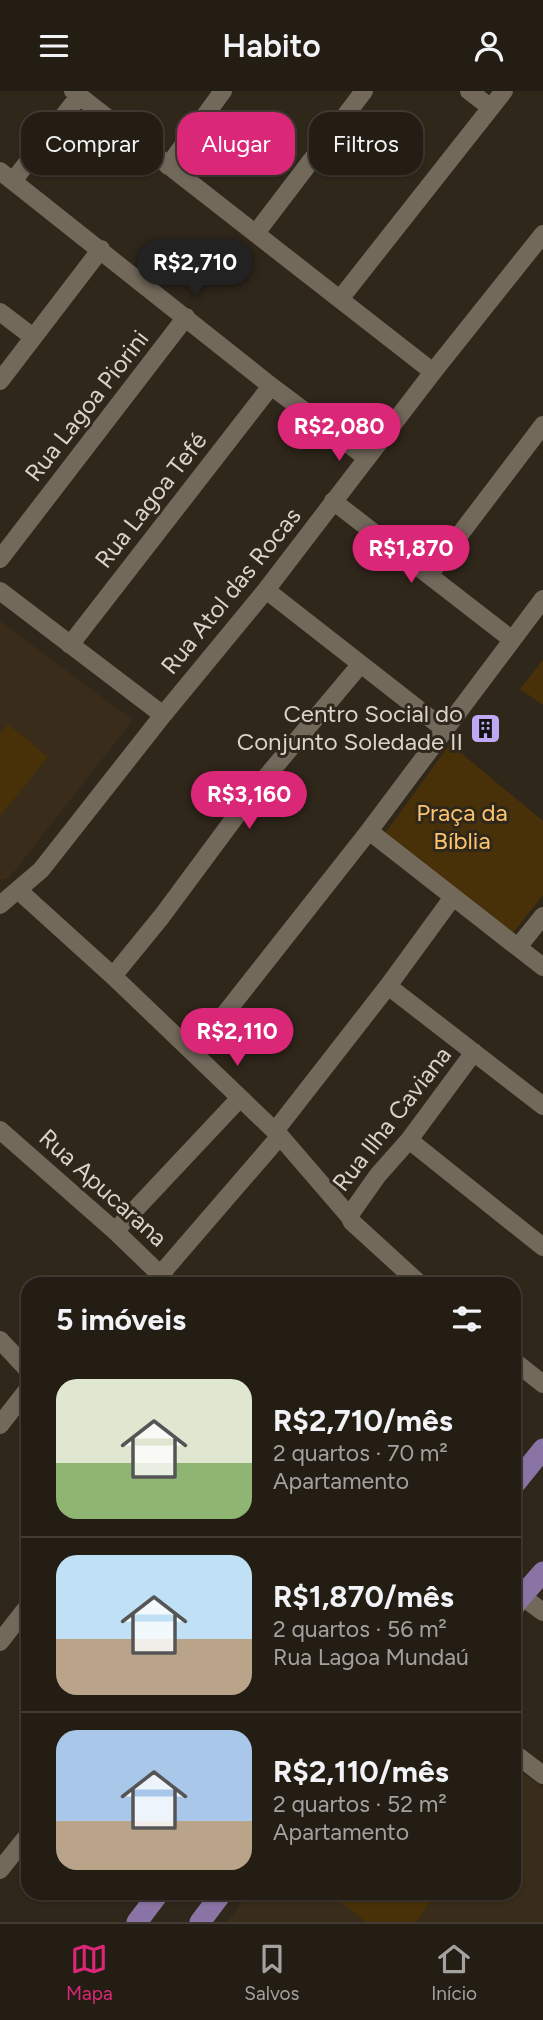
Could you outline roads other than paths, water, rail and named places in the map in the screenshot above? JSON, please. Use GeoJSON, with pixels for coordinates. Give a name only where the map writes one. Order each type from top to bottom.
{"type":"FeatureCollection","features":[{"type":"Feature","properties":{"kind":"main road"},"geometry":{"type":"LineString","coordinates":[[521,1476],[543,1449]]}},
{"type":"Feature","properties":{"kind":"main road"},"geometry":{"type":"LineString","coordinates":[[521,1599],[543,1572]]}},
{"type":"Feature","properties":{"kind":"main road"},"geometry":{"type":"LineString","coordinates":[[137,1922],[154,1900]]}},
{"type":"Feature","properties":{"kind":"main road"},"geometry":{"type":"LineString","coordinates":[[200,1922],[217,1900]]}},
{"type":"Feature","properties":{"kind":"street"},"geometry":{"type":"LineString","coordinates":[[168,166],[223,91]]}},
{"type":"Feature","properties":{"kind":"street"},"geometry":{"type":"LineString","coordinates":[[256,233],[364,91]]}},
{"type":"Feature","properties":{"kind":"street"},"geometry":{"type":"LineString","coordinates":[[469,91],[491,108]]}},
{"type":"Feature","properties":{"kind":"street"},"geometry":{"type":"LineString","coordinates":[[340,299],[503,91]]}},
{"type":"Feature","properties":{"kind":"street"},"geometry":{"type":"LineString","coordinates":[[367,458],[271,386],[7,176],[76,94],[433,372]]}},
{"type":"Feature","properties":{"kind":"street","name":"Rua Atol das Rocas"},"geometry":{"type":"LineString","coordinates":[[0,905],[41,870],[266,590],[433,372],[537,253],[543,234]]}},
{"type":"Feature","properties":{"kind":"street"},"geometry":{"type":"LineString","coordinates":[[0,381],[101,249]]}},
{"type":"Feature","properties":{"kind":"street"},"geometry":{"type":"LineString","coordinates":[[0,312],[33,337]]}},
{"type":"Feature","properties":{"kind":"street","name":"Rua Lagoa Piorini"},"geometry":{"type":"LineString","coordinates":[[0,559],[186,317]]}},
{"type":"Feature","properties":{"kind":"street","name":"Rua Lagoa Tefé"},"geometry":{"type":"LineString","coordinates":[[70,645],[271,386]]}},
{"type":"Feature","properties":{"kind":"street"},"geometry":{"type":"LineString","coordinates":[[429,575],[543,425]]}},
{"type":"Feature","properties":{"kind":"street"},"geometry":{"type":"LineString","coordinates":[[333,501],[511,639]]}},
{"type":"Feature","properties":{"kind":"street"},"geometry":{"type":"LineString","coordinates":[[266,590],[444,729]]}},
{"type":"Feature","properties":{"kind":"street"},"geometry":{"type":"LineString","coordinates":[[0,591],[163,715]]}},
{"type":"Feature","properties":{"kind":"street"},"geometry":{"type":"LineString","coordinates":[[194,1053],[369,831],[543,599]]}},
{"type":"Feature","properties":{"kind":"street"},"geometry":{"type":"LineString","coordinates":[[113,976],[162,916],[256,789],[360,665]]}},
{"type":"Feature","properties":{"kind":"street"},"geometry":{"type":"LineString","coordinates":[[369,831],[543,967]]}},
{"type":"Feature","properties":{"kind":"street"},"geometry":{"type":"LineString","coordinates":[[18,890],[113,976],[277,1133],[359,1230],[412,1277]]}},
{"type":"Feature","properties":{"kind":"street"},"geometry":{"type":"LineString","coordinates":[[168,1277],[453,897]]}},
{"type":"Feature","properties":{"kind":"street"},"geometry":{"type":"LineString","coordinates":[[518,947],[543,916]]}},
{"type":"Feature","properties":{"kind":"street"},"geometry":{"type":"LineString","coordinates":[[388,986],[543,1106]]}},
{"type":"Feature","properties":{"kind":"street","name":"Rua Ilha Caviana"},"geometry":{"type":"LineString","coordinates":[[349,1216],[474,1052]]}},
{"type":"Feature","properties":{"kind":"street"},"geometry":{"type":"LineString","coordinates":[[115,1231],[240,1098]]}},
{"type":"Feature","properties":{"kind":"street","name":"Rua Apucarana"},"geometry":{"type":"LineString","coordinates":[[3,1139],[115,1231],[164,1277]]}},
{"type":"Feature","properties":{"kind":"street"},"geometry":{"type":"LineString","coordinates":[[409,1140],[543,1247]]}},
{"type":"Feature","properties":{"kind":"street"},"geometry":{"type":"LineString","coordinates":[[0,1340],[21,1362]]}},
{"type":"Feature","properties":{"kind":"street"},"geometry":{"type":"LineString","coordinates":[[521,1367],[543,1384]]}},
{"type":"Feature","properties":{"kind":"street"},"geometry":{"type":"LineString","coordinates":[[0,1425],[21,1398]]}},
{"type":"Feature","properties":{"kind":"street"},"geometry":{"type":"LineString","coordinates":[[521,1605],[543,1612]]}},
{"type":"Feature","properties":{"kind":"street"},"geometry":{"type":"LineString","coordinates":[[0,1642],[21,1615]]}},
{"type":"Feature","properties":{"kind":"street"},"geometry":{"type":"LineString","coordinates":[[521,1758],[543,1775]]}},
{"type":"Feature","properties":{"kind":"street"},"geometry":{"type":"LineString","coordinates":[[0,1870],[21,1844]]}},
{"type":"Feature","properties":{"kind":"place","name":"Centro Social do Conjunto Soledade II"},"geometry":{"type":"Point","coordinates":[486,728]}},
{"type":"Feature","properties":{"kind":"park label","name":"Praça da Bíblia"},"geometry":{"type":"Point","coordinates":[462,827]}}]}
